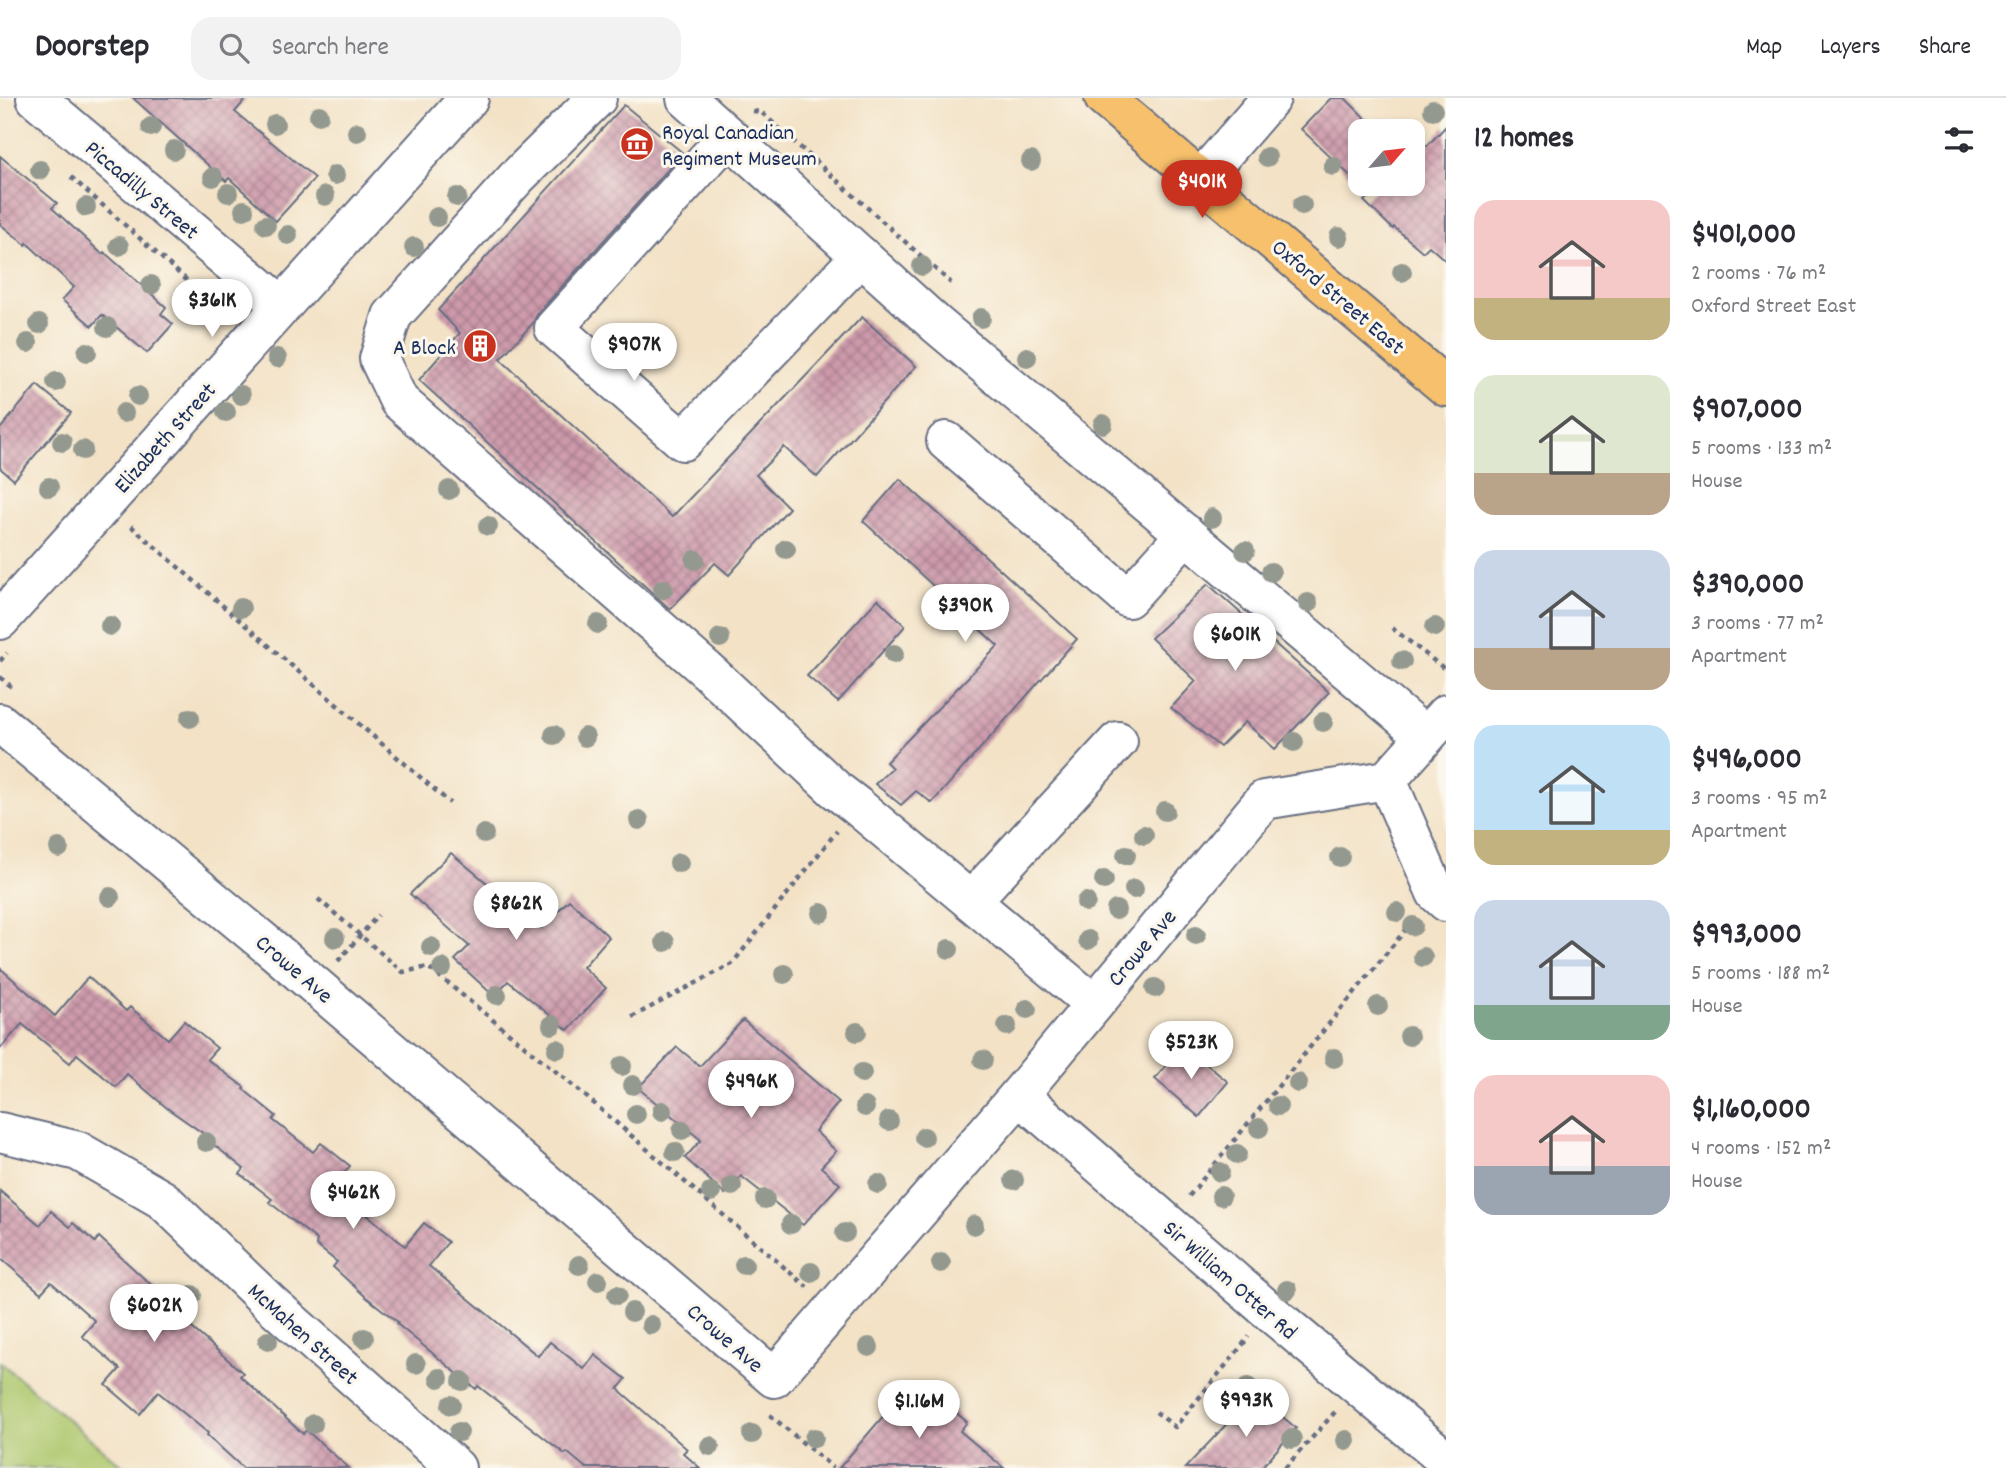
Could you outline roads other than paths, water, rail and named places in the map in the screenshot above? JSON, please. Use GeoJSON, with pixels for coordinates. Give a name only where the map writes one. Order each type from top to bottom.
{"type":"FeatureCollection","features":[{"type":"Feature","properties":{"kind":"main road","name":"Oxford Street East"},"geometry":{"type":"LineString","coordinates":[[1104,98],[1446,387]]}},
{"type":"Feature","properties":{"kind":"street","name":"Piccadilly Street"},"geometry":{"type":"LineString","coordinates":[[37,98],[282,306]]}},
{"type":"Feature","properties":{"kind":"street","name":"Elizabeth Street"},"geometry":{"type":"LineString","coordinates":[[0,620],[469,98]]}},
{"type":"Feature","properties":{"kind":"street"},"geometry":{"type":"LineString","coordinates":[[597,98],[517,177],[392,316],[379,359],[399,401],[710,673],[836,790],[1094,1004]]}},
{"type":"Feature","properties":{"kind":"street"},"geometry":{"type":"LineString","coordinates":[[686,98],[738,123],[861,256],[936,324],[1186,534],[1436,725],[1387,780],[1441,898]]}},
{"type":"Feature","properties":{"kind":"street"},"geometry":{"type":"LineString","coordinates":[[1200,180],[1271,98]]}},
{"type":"Feature","properties":{"kind":"street"},"geometry":{"type":"LineString","coordinates":[[738,123],[554,328],[683,440],[861,256]]}},
{"type":"Feature","properties":{"kind":"street"},"geometry":{"type":"LineString","coordinates":[[946,441],[1128,598],[1186,534]]}},
{"type":"Feature","properties":{"kind":"street","name":"Crowe Ave"},"geometry":{"type":"LineString","coordinates":[[0,723],[277,953],[774,1378],[1019,1095],[1264,800],[1387,780]]}},
{"type":"Feature","properties":{"kind":"street"},"geometry":{"type":"LineString","coordinates":[[971,901],[1118,741]]}},
{"type":"Feature","properties":{"kind":"street","name":"Sir William Otter Rd"},"geometry":{"type":"LineString","coordinates":[[1019,1095],[1446,1460]]}},
{"type":"Feature","properties":{"kind":"street","name":"McMahen Street"},"geometry":{"type":"LineString","coordinates":[[0,1132],[78,1152],[163,1200],[269,1302],[456,1468]]}},
{"type":"Feature","properties":{"kind":"place","name":"Royal Canadian Regiment Museum"},"geometry":{"type":"Point","coordinates":[637,144]}},
{"type":"Feature","properties":{"kind":"place","name":"A Block"},"geometry":{"type":"Point","coordinates":[480,346]}}]}
